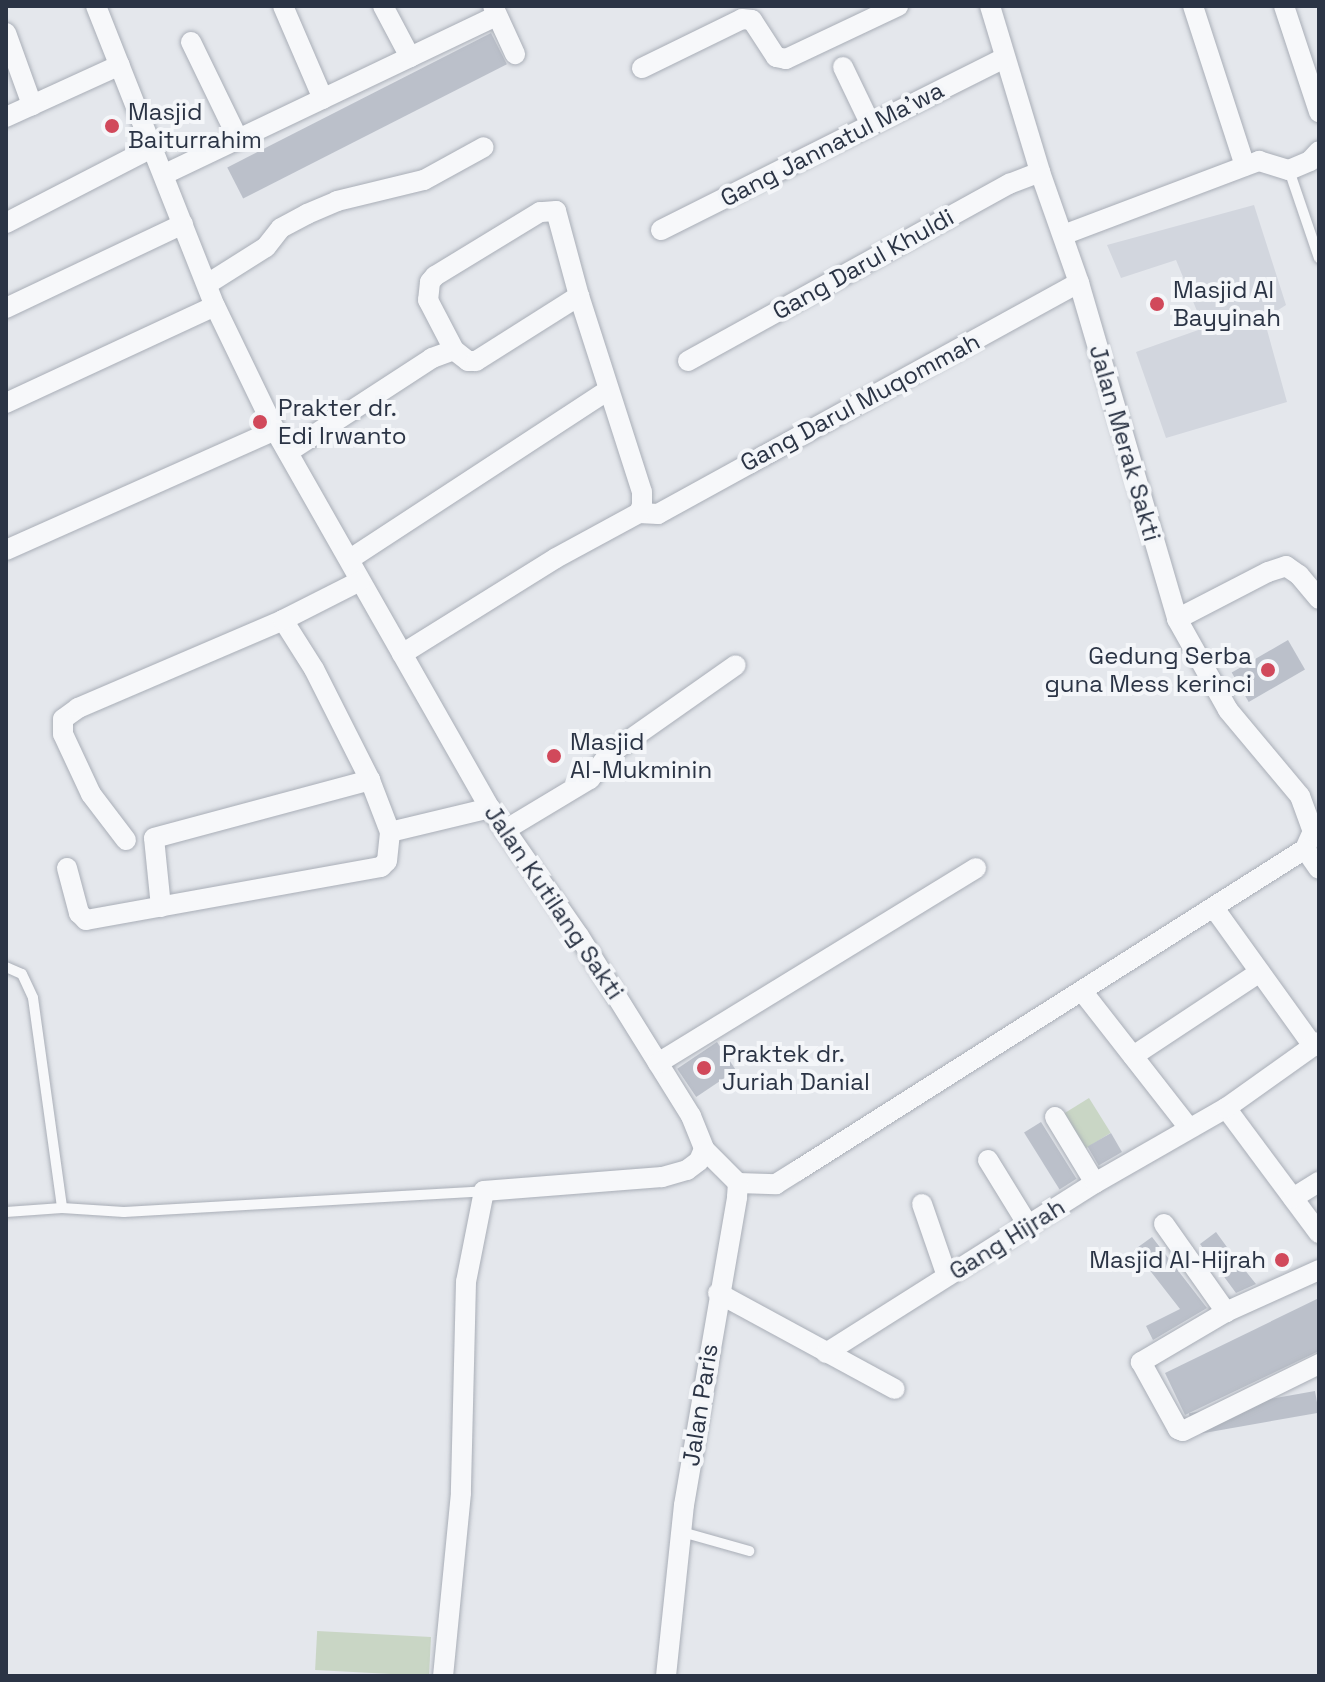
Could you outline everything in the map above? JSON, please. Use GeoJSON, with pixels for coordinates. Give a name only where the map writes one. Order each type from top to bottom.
{"type":"FeatureCollection","features":[{"type":"Feature","properties":{"kind":"street","name":"Jalan Kutilang Sakti"},"geometry":{"type":"LineString","coordinates":[[96,6],[151,148],[165,174],[209,283],[215,306],[275,430],[490,808],[579,936],[691,1116],[704,1149]]}},
{"type":"Feature","properties":{"kind":"street"},"geometry":{"type":"LineString","coordinates":[[283,6],[323,99]]}},
{"type":"Feature","properties":{"kind":"street"},"geometry":{"type":"LineString","coordinates":[[383,6],[410,57]]}},
{"type":"Feature","properties":{"kind":"street"},"geometry":{"type":"LineString","coordinates":[[642,68],[742,19],[752,20],[776,57],[786,59],[898,6]]}},
{"type":"Feature","properties":{"kind":"street","name":"Jalan Merak Sakti"},"geometry":{"type":"LineString","coordinates":[[990,6],[1040,172],[1079,283],[1177,619],[1228,710],[1300,796],[1309,813],[1313,831],[1305,849]]}},
{"type":"Feature","properties":{"kind":"street"},"geometry":{"type":"LineString","coordinates":[[1193,6],[1245,166]]}},
{"type":"Feature","properties":{"kind":"street"},"geometry":{"type":"LineString","coordinates":[[1284,6],[1319,112]]}},
{"type":"Feature","properties":{"kind":"street"},"geometry":{"type":"LineString","coordinates":[[165,174],[410,57],[494,11],[515,54]]}},
{"type":"Feature","properties":{"kind":"street"},"geometry":{"type":"LineString","coordinates":[[6,33],[32,105]]}},
{"type":"Feature","properties":{"kind":"street"},"geometry":{"type":"LineString","coordinates":[[191,42],[238,139]]}},
{"type":"Feature","properties":{"kind":"street","name":"Gang Jannatul Ma'wa"},"geometry":{"type":"LineString","coordinates":[[661,230],[1004,58]]}},
{"type":"Feature","properties":{"kind":"street"},"geometry":{"type":"LineString","coordinates":[[6,117],[120,65]]}},
{"type":"Feature","properties":{"kind":"street"},"geometry":{"type":"LineString","coordinates":[[843,67],[870,123]]}},
{"type":"Feature","properties":{"kind":"street"},"geometry":{"type":"LineString","coordinates":[[209,283],[266,247],[281,228],[307,214],[337,201],[424,180],[484,147]]}},
{"type":"Feature","properties":{"kind":"street"},"geometry":{"type":"LineString","coordinates":[[6,223],[151,148]]}},
{"type":"Feature","properties":{"kind":"street"},"geometry":{"type":"LineString","coordinates":[[1063,235],[1259,161],[1289,170],[1310,161],[1319,151]]}},
{"type":"Feature","properties":{"kind":"street","name":"Gang Darul Khuldi"},"geometry":{"type":"LineString","coordinates":[[688,361],[1009,184],[1040,172]]}},
{"type":"Feature","properties":{"kind":"street"},"geometry":{"type":"LineString","coordinates":[[579,296],[476,361],[468,361],[454,350],[428,300],[430,282],[540,212],[556,211],[560,216],[579,296],[642,492],[639,513]]}},
{"type":"Feature","properties":{"kind":"street"},"geometry":{"type":"LineString","coordinates":[[6,308],[183,224]]}},
{"type":"Feature","properties":{"kind":"street","name":"Gang Darul Muqommah"},"geometry":{"type":"LineString","coordinates":[[402,654],[556,558],[639,513],[658,514],[1079,283]]}},
{"type":"Feature","properties":{"kind":"street"},"geometry":{"type":"LineString","coordinates":[[6,403],[215,306]]}},
{"type":"Feature","properties":{"kind":"street"},"geometry":{"type":"LineString","coordinates":[[288,452],[432,358],[454,350]]}},
{"type":"Feature","properties":{"kind":"street"},"geometry":{"type":"LineString","coordinates":[[350,559],[608,390]]}},
{"type":"Feature","properties":{"kind":"street"},"geometry":{"type":"LineString","coordinates":[[6,550],[275,430]]}},
{"type":"Feature","properties":{"kind":"street"},"geometry":{"type":"LineString","coordinates":[[1177,619],[1268,572],[1286,566],[1299,575],[1319,599]]}},
{"type":"Feature","properties":{"kind":"street"},"geometry":{"type":"LineString","coordinates":[[126,840],[91,794],[63,734],[63,719],[78,708],[283,620],[360,581]]}},
{"type":"Feature","properties":{"kind":"street"},"geometry":{"type":"LineString","coordinates":[[67,868],[79,913],[86,920],[381,867],[387,861],[390,832],[370,780],[314,669],[283,620]]}},
{"type":"Feature","properties":{"kind":"street"},"geometry":{"type":"LineString","coordinates":[[505,830],[590,779],[608,755],[736,665]]}},
{"type":"Feature","properties":{"kind":"street"},"geometry":{"type":"LineString","coordinates":[[161,907],[154,838],[370,780]]}},
{"type":"Feature","properties":{"kind":"street"},"geometry":{"type":"LineString","coordinates":[[390,832],[490,808]]}},
{"type":"Feature","properties":{"kind":"street"},"geometry":{"type":"LineString","coordinates":[[443,1676],[461,1493],[466,1282],[484,1191],[662,1177],[687,1170],[699,1161],[704,1149],[738,1183],[776,1184],[1305,849],[1319,869]]}},
{"type":"Feature","properties":{"kind":"street"},"geometry":{"type":"LineString","coordinates":[[658,1063],[976,868]]}},
{"type":"Feature","properties":{"kind":"street"},"geometry":{"type":"LineString","coordinates":[[1214,908],[1316,1044]]}},
{"type":"Feature","properties":{"kind":"street"},"geometry":{"type":"LineString","coordinates":[[1133,1056],[1260,972]]}},
{"type":"Feature","properties":{"kind":"street"},"geometry":{"type":"LineString","coordinates":[[1082,991],[1189,1128]]}},
{"type":"Feature","properties":{"kind":"street","name":"Gang Hijrah"},"geometry":{"type":"LineString","coordinates":[[826,1353],[1095,1183],[1226,1108],[1316,1044]]}},
{"type":"Feature","properties":{"kind":"street"},"geometry":{"type":"LineString","coordinates":[[1226,1108],[1319,1233]]}},
{"type":"Feature","properties":{"kind":"street"},"geometry":{"type":"LineString","coordinates":[[1055,1117],[1095,1183]]}},
{"type":"Feature","properties":{"kind":"street"},"geometry":{"type":"LineString","coordinates":[[988,1160],[1028,1225]]}},
{"type":"Feature","properties":{"kind":"street"},"geometry":{"type":"LineString","coordinates":[[1293,1198],[1319,1182]]}},
{"type":"Feature","properties":{"kind":"street","name":"Jalan Paris"},"geometry":{"type":"LineString","coordinates":[[666,1676],[682,1532],[738,1183]]}},
{"type":"Feature","properties":{"kind":"street"},"geometry":{"type":"LineString","coordinates":[[922,1204],[947,1276]]}},
{"type":"Feature","properties":{"kind":"street"},"geometry":{"type":"LineString","coordinates":[[1164,1224],[1226,1312]]}},
{"type":"Feature","properties":{"kind":"street"},"geometry":{"type":"LineString","coordinates":[[1319,1270],[1226,1312],[1141,1360],[1180,1430],[1319,1364]]}},
{"type":"Feature","properties":{"kind":"street"},"geometry":{"type":"LineString","coordinates":[[718,1293],[895,1389]]}},
{"type":"Feature","properties":{"kind":"lane"},"geometry":{"type":"LineString","coordinates":[[1289,170],[1319,258]]}},
{"type":"Feature","properties":{"kind":"lane"},"geometry":{"type":"LineString","coordinates":[[6,967],[22,974],[33,998],[62,1208]]}},
{"type":"Feature","properties":{"kind":"lane"},"geometry":{"type":"LineString","coordinates":[[6,1212],[62,1208],[124,1212],[484,1191]]}},
{"type":"Feature","properties":{"kind":"lane"},"geometry":{"type":"LineString","coordinates":[[682,1532],[749,1551]]}},
{"type":"Feature","properties":{"kind":"shaded area"},"geometry":{"type":"Polygon","coordinates":[[[1254,205],[1286,305],[1264,319],[1287,402],[1166,438],[1136,352],[1204,328],[1176,260],[1121,278],[1107,245],[1254,205]]]}},
{"type":"Feature","properties":{"kind":"green space"},"geometry":{"type":"Polygon","coordinates":[[[1089,1098],[1111,1133],[1086,1148],[1064,1113],[1089,1098]]]}},
{"type":"Feature","properties":{"kind":"green space"},"geometry":{"type":"Polygon","coordinates":[[[317,1631],[431,1637],[429,1676],[315,1670],[317,1631]]]}},
{"type":"Feature","properties":{"kind":"building"},"geometry":{"type":"Polygon","coordinates":[[[491,33],[507,64],[243,199],[227,167],[491,33]]]}},
{"type":"Feature","properties":{"kind":"building","name":"Gedung Serba guna Mess kerinci"},"geometry":{"type":"Polygon","coordinates":[[[1288,640],[1305,669],[1249,702],[1232,672],[1288,640]]]}},
{"type":"Feature","properties":{"kind":"building","name":"Praktek dr. Juriah Danial"},"geometry":{"type":"Polygon","coordinates":[[[717,1042],[736,1070],[696,1097],[677,1069],[717,1042]]]}},
{"type":"Feature","properties":{"kind":"building"},"geometry":{"type":"Polygon","coordinates":[[[1041,1122],[1077,1179],[1060,1189],[1024,1133],[1041,1122]]]}},
{"type":"Feature","properties":{"kind":"building"},"geometry":{"type":"Polygon","coordinates":[[[1111,1133],[1122,1152],[1099,1166],[1088,1146],[1111,1133]]]}},
{"type":"Feature","properties":{"kind":"building"},"geometry":{"type":"Polygon","coordinates":[[[1216,1232],[1256,1284],[1236,1293],[1200,1244],[1216,1232]]]}},
{"type":"Feature","properties":{"kind":"building"},"geometry":{"type":"Polygon","coordinates":[[[1152,1237],[1207,1308],[1153,1340],[1146,1326],[1180,1309],[1134,1250],[1152,1237]]]}},
{"type":"Feature","properties":{"kind":"building"},"geometry":{"type":"Polygon","coordinates":[[[1319,1298],[1319,1351],[1185,1415],[1165,1373],[1319,1298]]]}},
{"type":"Feature","properties":{"kind":"building"},"geometry":{"type":"Polygon","coordinates":[[[1315,1391],[1319,1413],[1193,1435],[1189,1413],[1315,1391]]]}},
{"type":"Feature","properties":{"kind":"place","name":"Masjid Baiturrahim"},"geometry":{"type":"Point","coordinates":[112,126]}},
{"type":"Feature","properties":{"kind":"place","name":"Masjid Al Bayyinah"},"geometry":{"type":"Point","coordinates":[1157,304]}},
{"type":"Feature","properties":{"kind":"place","name":"Prakter dr. Edi Irwanto"},"geometry":{"type":"Point","coordinates":[260,422]}},
{"type":"Feature","properties":{"kind":"place","name":"Gedung Serba guna Mess kerinci"},"geometry":{"type":"Point","coordinates":[1268,670]}},
{"type":"Feature","properties":{"kind":"place","name":"Masjid Al-Mukminin"},"geometry":{"type":"Point","coordinates":[554,756]}},
{"type":"Feature","properties":{"kind":"place","name":"Praktek dr. Juriah Danial"},"geometry":{"type":"Point","coordinates":[704,1068]}},
{"type":"Feature","properties":{"kind":"place","name":"Masjid Al-Hijrah"},"geometry":{"type":"Point","coordinates":[1282,1260]}}]}
